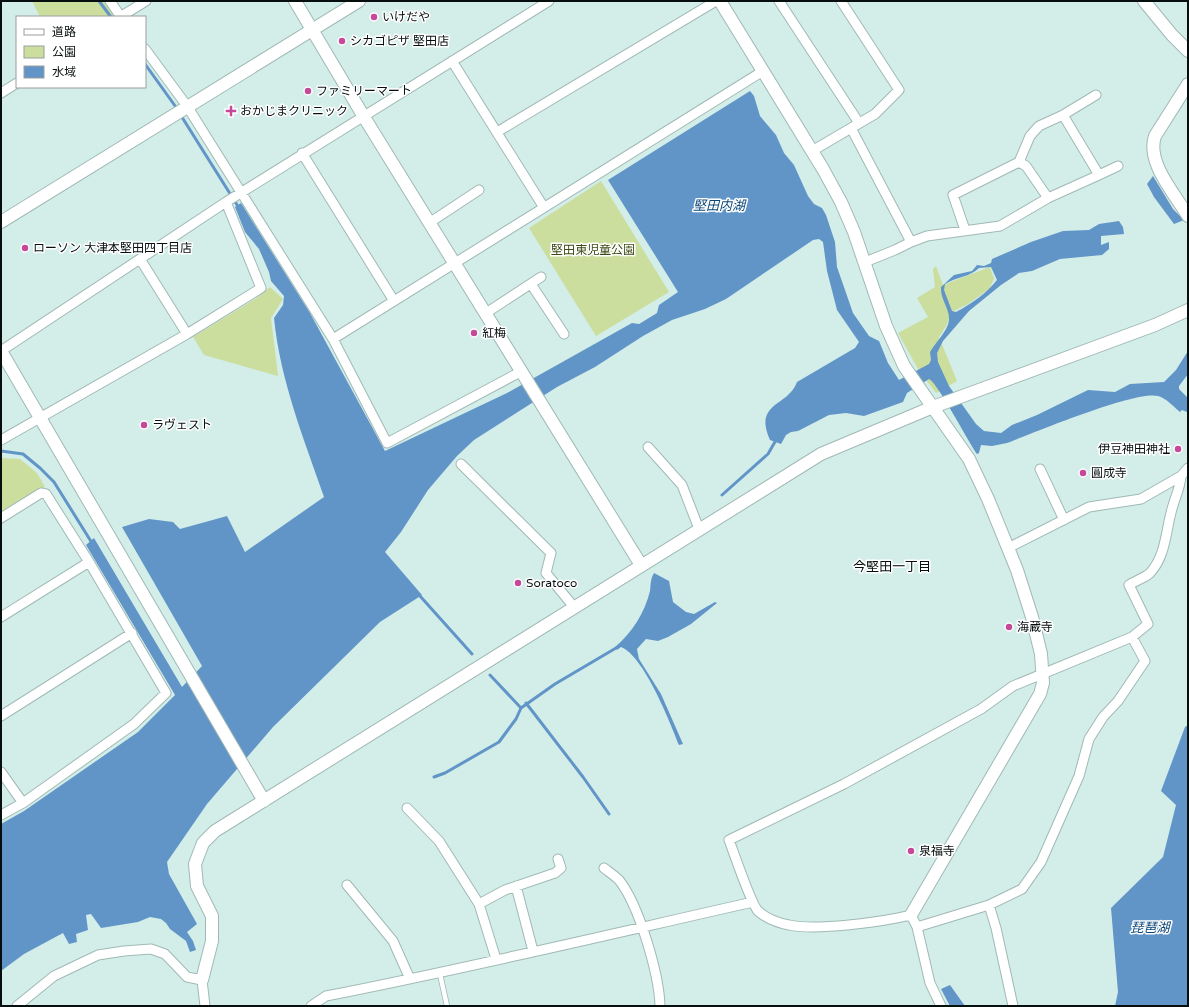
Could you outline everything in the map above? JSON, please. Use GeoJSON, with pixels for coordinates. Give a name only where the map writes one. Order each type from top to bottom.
{"type":"FeatureCollection","features":[{"type":"Feature","properties":{"kind":"street"},"geometry":{"type":"LineString","coordinates":[[110,1],[119,16]]}},
{"type":"Feature","properties":{"kind":"street"},"geometry":{"type":"LineString","coordinates":[[122,16],[146,1]]}},
{"type":"Feature","properties":{"kind":"street"},"geometry":{"type":"LineString","coordinates":[[295,1],[364,117],[641,565]]}},
{"type":"Feature","properties":{"kind":"street"},"geometry":{"type":"LineString","coordinates":[[1,222],[359,1]]}},
{"type":"Feature","properties":{"kind":"street"},"geometry":{"type":"LineString","coordinates":[[264,800],[1,351],[302,153],[364,117],[549,1]]}},
{"type":"Feature","properties":{"kind":"street"},"geometry":{"type":"LineString","coordinates":[[497,132],[716,1]]}},
{"type":"Feature","properties":{"kind":"street"},"geometry":{"type":"LineString","coordinates":[[720,1],[812,151],[841,202],[865,262],[886,326],[909,373],[919,387],[938,405],[969,459],[988,499],[1008,548],[1032,617],[1041,654],[1043,674],[1043,683],[1040,694],[911,915],[840,925],[790,926],[777,922],[758,910],[753,902],[729,840],[844,784],[981,709],[1013,686],[1043,674],[1132,637],[1148,624],[1129,585],[1150,573],[1158,559],[1166,538],[1172,508],[1180,488],[1181,476]]}},
{"type":"Feature","properties":{"kind":"street"},"geometry":{"type":"LineString","coordinates":[[780,1],[855,125],[911,242]]}},
{"type":"Feature","properties":{"kind":"street"},"geometry":{"type":"LineString","coordinates":[[812,151],[875,114],[899,90],[841,1]]}},
{"type":"Feature","properties":{"kind":"street"},"geometry":{"type":"LineString","coordinates":[[1144,1],[1172,35],[1188,51]]}},
{"type":"Feature","properties":{"kind":"street"},"geometry":{"type":"LineString","coordinates":[[146,50],[187,106],[333,339],[387,443],[524,375]]}},
{"type":"Feature","properties":{"kind":"street"},"geometry":{"type":"LineString","coordinates":[[452,62],[544,206]]}},
{"type":"Feature","properties":{"kind":"street"},"geometry":{"type":"LineString","coordinates":[[333,339],[454,262],[763,71]]}},
{"type":"Feature","properties":{"kind":"street"},"geometry":{"type":"LineString","coordinates":[[1,93],[16,84]]}},
{"type":"Feature","properties":{"kind":"street"},"geometry":{"type":"LineString","coordinates":[[1188,84],[1155,136],[1152,145],[1157,166],[1188,216]]}},
{"type":"Feature","properties":{"kind":"street"},"geometry":{"type":"LineString","coordinates":[[965,230],[953,195],[1019,162],[1030,136],[1039,126],[1063,115],[1096,95]]}},
{"type":"Feature","properties":{"kind":"street"},"geometry":{"type":"LineString","coordinates":[[1063,115],[1099,175]]}},
{"type":"Feature","properties":{"kind":"street"},"geometry":{"type":"LineString","coordinates":[[302,153],[394,301]]}},
{"type":"Feature","properties":{"kind":"street"},"geometry":{"type":"LineString","coordinates":[[1019,162],[1026,166],[1048,198]]}},
{"type":"Feature","properties":{"kind":"street"},"geometry":{"type":"LineString","coordinates":[[865,262],[927,236],[965,230],[990,229],[1000,226],[1048,198],[1118,166]]}},
{"type":"Feature","properties":{"kind":"street"},"geometry":{"type":"LineString","coordinates":[[429,222],[479,190]]}},
{"type":"Feature","properties":{"kind":"street"},"geometry":{"type":"LineString","coordinates":[[1,440],[187,334],[261,288],[226,202]]}},
{"type":"Feature","properties":{"kind":"street"},"geometry":{"type":"LineString","coordinates":[[140,260],[187,334]]}},
{"type":"Feature","properties":{"kind":"street"},"geometry":{"type":"LineString","coordinates":[[486,313],[541,277]]}},
{"type":"Feature","properties":{"kind":"street"},"geometry":{"type":"LineString","coordinates":[[531,284],[564,334]]}},
{"type":"Feature","properties":{"kind":"street"},"geometry":{"type":"LineString","coordinates":[[205,1006],[202,980],[212,941],[212,916],[197,886],[195,864],[203,843],[215,831],[821,454],[938,405],[1155,325],[1188,310]]}},
{"type":"Feature","properties":{"kind":"street"},"geometry":{"type":"LineString","coordinates":[[648,447],[682,485],[699,529]]}},
{"type":"Feature","properties":{"kind":"street"},"geometry":{"type":"LineString","coordinates":[[461,464],[551,553],[546,573],[574,607]]}},
{"type":"Feature","properties":{"kind":"street"},"geometry":{"type":"LineString","coordinates":[[1008,548],[1090,507],[1141,499],[1181,476],[1188,468]]}},
{"type":"Feature","properties":{"kind":"street"},"geometry":{"type":"LineString","coordinates":[[1040,469],[1064,520]]}},
{"type":"Feature","properties":{"kind":"street"},"geometry":{"type":"LineString","coordinates":[[1,518],[41,493],[46,494],[90,562],[166,693],[134,724],[23,803],[1,815]]}},
{"type":"Feature","properties":{"kind":"street"},"geometry":{"type":"LineString","coordinates":[[1,617],[90,562]]}},
{"type":"Feature","properties":{"kind":"street"},"geometry":{"type":"LineString","coordinates":[[1,716],[132,633]]}},
{"type":"Feature","properties":{"kind":"street"},"geometry":{"type":"LineString","coordinates":[[917,927],[989,905],[1022,889],[1041,862],[1078,776],[1089,739],[1103,717],[1118,701],[1145,661],[1132,637]]}},
{"type":"Feature","properties":{"kind":"street"},"geometry":{"type":"LineString","coordinates":[[1,772],[23,803]]}},
{"type":"Feature","properties":{"kind":"street"},"geometry":{"type":"LineString","coordinates":[[407,808],[440,841],[479,904],[496,959]]}},
{"type":"Feature","properties":{"kind":"street"},"geometry":{"type":"LineString","coordinates":[[479,904],[516,886],[556,873],[561,868],[558,859]]}},
{"type":"Feature","properties":{"kind":"street"},"geometry":{"type":"LineString","coordinates":[[604,868],[619,880],[642,927],[654,968],[660,1006]]}},
{"type":"Feature","properties":{"kind":"street"},"geometry":{"type":"LineString","coordinates":[[347,885],[393,941],[410,979]]}},
{"type":"Feature","properties":{"kind":"street"},"geometry":{"type":"LineString","coordinates":[[516,886],[533,951]]}},
{"type":"Feature","properties":{"kind":"street"},"geometry":{"type":"LineString","coordinates":[[311,1006],[326,996],[440,974],[496,959],[753,902]]}},
{"type":"Feature","properties":{"kind":"street"},"geometry":{"type":"LineString","coordinates":[[989,905],[996,928],[1013,1006]]}},
{"type":"Feature","properties":{"kind":"street"},"geometry":{"type":"LineString","coordinates":[[911,915],[917,927],[930,984],[941,1006]]}},
{"type":"Feature","properties":{"kind":"street"},"geometry":{"type":"LineString","coordinates":[[17,1006],[54,976],[98,955],[124,951],[151,950],[165,954],[187,977],[202,980]]}},
{"type":"Feature","properties":{"kind":"lane"},"geometry":{"type":"LineString","coordinates":[[440,974],[447,1006]]}},
{"type":"Feature","properties":{"kind":"green space"},"geometry":{"type":"Polygon","coordinates":[[[32,1],[105,1],[115,16],[40,16],[32,1]]]}},
{"type":"Feature","properties":{"kind":"green space","name":"堅田東児童公園"},"geometry":{"type":"Polygon","coordinates":[[[601,181],[669,292],[596,336],[529,228],[601,181]]]}},
{"type":"Feature","properties":{"kind":"green space"},"geometry":{"type":"Polygon","coordinates":[[[936,266],[943,285],[990,267],[994,279],[989,289],[968,304],[952,312],[939,337],[957,381],[936,393],[918,369],[898,333],[928,317],[917,298],[935,287],[933,269],[936,266]]]}},
{"type":"Feature","properties":{"kind":"green space"},"geometry":{"type":"Polygon","coordinates":[[[270,287],[283,299],[271,318],[278,376],[204,355],[193,337],[258,297],[270,287]]]}},
{"type":"Feature","properties":{"kind":"green space"},"geometry":{"type":"Polygon","coordinates":[[[1,458],[20,459],[37,473],[45,487],[1,514],[1,458]]]}},
{"type":"Feature","properties":{"kind":"water","name":"堅田内湖"},"geometry":{"type":"Polygon","coordinates":[[[750,91],[754,96],[760,116],[776,135],[784,153],[794,165],[808,196],[814,204],[822,208],[826,215],[835,242],[837,267],[853,313],[869,336],[879,341],[888,363],[899,380],[929,364],[931,360],[930,352],[944,333],[949,320],[941,287],[954,275],[972,271],[977,265],[984,266],[991,263],[992,259],[1031,242],[1063,231],[1089,230],[1099,224],[1119,221],[1123,227],[1124,234],[1101,236],[1101,245],[1109,242],[1109,249],[1102,255],[1060,259],[1032,271],[1019,273],[1001,285],[969,311],[943,341],[937,353],[938,362],[949,386],[976,424],[984,431],[1001,433],[1012,425],[1037,415],[1088,390],[1115,392],[1130,384],[1164,382],[1176,370],[1188,351],[1188,374],[1179,386],[1179,389],[1188,398],[1187,412],[1182,410],[1180,412],[1167,401],[1158,396],[1146,396],[1129,399],[1060,422],[1007,443],[992,446],[981,445],[979,453],[977,454],[939,390],[929,379],[907,393],[903,402],[864,416],[846,413],[829,415],[798,431],[791,432],[786,435],[781,444],[770,440],[766,428],[766,418],[774,406],[793,390],[797,382],[855,348],[859,342],[837,310],[827,271],[823,242],[819,239],[813,240],[726,299],[705,309],[672,320],[643,336],[595,367],[557,387],[474,440],[457,456],[428,490],[401,532],[385,552],[422,595],[380,622],[273,727],[207,804],[167,862],[169,874],[197,924],[187,932],[193,941],[196,950],[190,952],[186,941],[170,929],[161,919],[150,917],[138,922],[101,928],[91,914],[86,915],[88,930],[76,934],[77,942],[69,944],[63,933],[24,954],[1,971],[1,824],[24,811],[138,732],[175,695],[86,545],[94,538],[182,687],[202,666],[122,527],[149,519],[173,522],[180,529],[227,516],[245,552],[324,497],[287,387],[277,341],[274,318],[283,305],[284,296],[271,281],[269,272],[259,249],[245,232],[235,207],[241,203],[310,313],[385,451],[507,393],[632,323],[639,324],[657,313],[659,305],[678,292],[608,180],[750,91]],[[991,267],[979,268],[945,284],[944,290],[952,311],[956,312],[973,302],[988,290],[997,280],[991,267]]]}},
{"type":"Feature","properties":{"kind":"water"},"geometry":{"type":"Polygon","coordinates":[[[1153,176],[1173,209],[1184,220],[1174,224],[1154,197],[1147,184],[1153,176]]]}},
{"type":"Feature","properties":{"kind":"water"},"geometry":{"type":"Polygon","coordinates":[[[654,573],[669,581],[673,602],[686,612],[694,614],[715,602],[717,603],[691,624],[658,641],[646,639],[637,649],[639,659],[661,694],[683,744],[679,745],[663,706],[647,676],[630,653],[621,647],[617,650],[615,647],[632,629],[645,607],[654,573]]]}},
{"type":"Feature","properties":{"kind":"water","name":"琵琶湖"},"geometry":{"type":"Polygon","coordinates":[[[1188,725],[1188,1006],[1115,1006],[1118,992],[1111,908],[1163,857],[1176,805],[1161,791],[1185,727],[1188,725]]]}},
{"type":"Feature","properties":{"kind":"water"},"geometry":{"type":"Polygon","coordinates":[[[950,985],[965,1006],[950,1006],[941,989],[950,985]]]}},
{"type":"Feature","properties":{"kind":"waterway"},"geometry":{"type":"LineString","coordinates":[[99,1],[110,16]]}},
{"type":"Feature","properties":{"kind":"waterway"},"geometry":{"type":"LineString","coordinates":[[146,65],[178,110]]}},
{"type":"Feature","properties":{"kind":"waterway"},"geometry":{"type":"LineString","coordinates":[[180,114],[239,208]]}},
{"type":"Feature","properties":{"kind":"waterway"},"geometry":{"type":"LineString","coordinates":[[722,495],[768,454],[776,440]]}},
{"type":"Feature","properties":{"kind":"waterway"},"geometry":{"type":"LineString","coordinates":[[1,451],[23,454],[54,482],[92,543]]}},
{"type":"Feature","properties":{"kind":"waterway"},"geometry":{"type":"LineString","coordinates":[[420,596],[472,654]]}},
{"type":"Feature","properties":{"kind":"waterway"},"geometry":{"type":"LineString","coordinates":[[490,675],[521,708],[555,684],[616,648]]}},
{"type":"Feature","properties":{"kind":"waterway"},"geometry":{"type":"LineString","coordinates":[[526,703],[583,777],[609,814]]}},
{"type":"Feature","properties":{"kind":"waterway"},"geometry":{"type":"LineString","coordinates":[[434,777],[445,773],[499,742],[516,719],[521,708]]}},
{"type":"Feature","properties":{"kind":"place","name":"いけだや"},"geometry":{"type":"Point","coordinates":[374,17]}},
{"type":"Feature","properties":{"kind":"place","name":"シカゴピザ 堅田店"},"geometry":{"type":"Point","coordinates":[342,41]}},
{"type":"Feature","properties":{"kind":"place","name":"ファミリーマート"},"geometry":{"type":"Point","coordinates":[308,91]}},
{"type":"Feature","properties":{"kind":"place","name":"おかじまクリニック"},"geometry":{"type":"Point","coordinates":[231,111]}},
{"type":"Feature","properties":{"kind":"place","name":"ローソン 大津本堅田四丁目店"},"geometry":{"type":"Point","coordinates":[25,248]}},
{"type":"Feature","properties":{"kind":"place","name":"紅梅"},"geometry":{"type":"Point","coordinates":[474,333]}},
{"type":"Feature","properties":{"kind":"place","name":"ラヴェスト"},"geometry":{"type":"Point","coordinates":[144,425]}},
{"type":"Feature","properties":{"kind":"place","name":"伊豆神田神社"},"geometry":{"type":"Point","coordinates":[1178,449]}},
{"type":"Feature","properties":{"kind":"place","name":"圓成寺"},"geometry":{"type":"Point","coordinates":[1083,473]}},
{"type":"Feature","properties":{"kind":"place","name":"Soratoco"},"geometry":{"type":"Point","coordinates":[518,583]}},
{"type":"Feature","properties":{"kind":"place","name":"海蔵寺"},"geometry":{"type":"Point","coordinates":[1009,627]}},
{"type":"Feature","properties":{"kind":"place","name":"泉福寺"},"geometry":{"type":"Point","coordinates":[911,851]}},
{"type":"Feature","properties":{"kind":"district","name":"今堅田一丁目"},"geometry":{"type":"Point","coordinates":[892,567]}}]}
